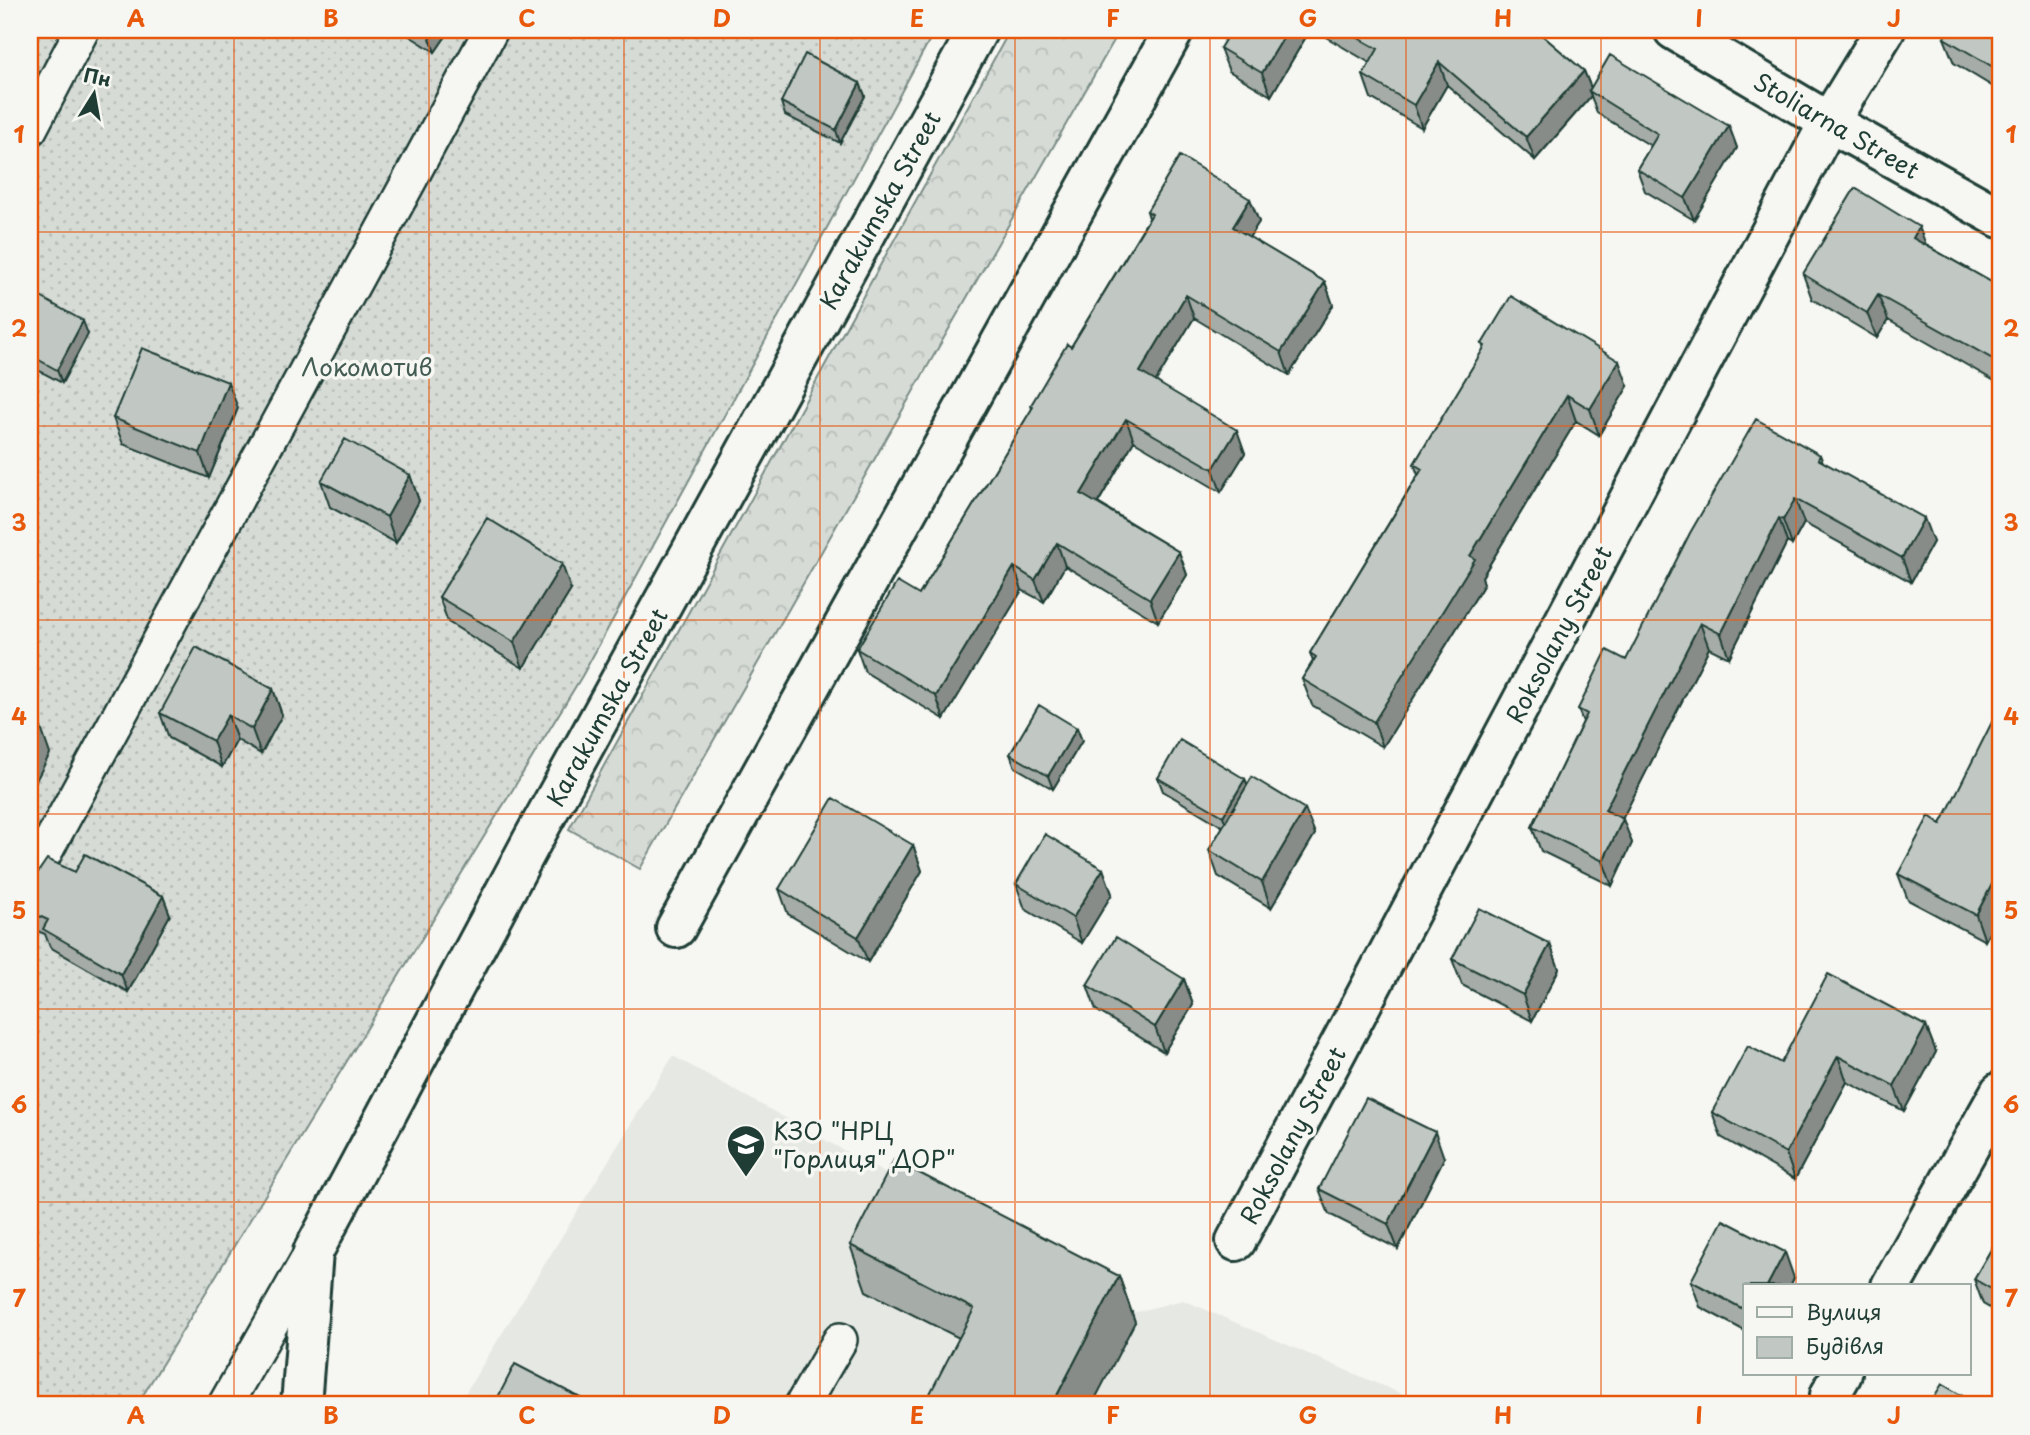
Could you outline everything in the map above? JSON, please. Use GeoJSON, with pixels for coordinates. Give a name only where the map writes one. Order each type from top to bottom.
{"type":"FeatureCollection","features":[{"type":"Feature","properties":{"kind":"street","name":"Karakumska Street"},"geometry":{"type":"LineString","coordinates":[[301,1405],[313,1252],[533,841],[978,30]]}},
{"type":"Feature","properties":{"kind":"street"},"geometry":{"type":"LineString","coordinates":[[676,928],[1174,30]]}},
{"type":"Feature","properties":{"kind":"street","name":"Stoliarna Street"},"geometry":{"type":"LineString","coordinates":[[1674,30],[1829,122],[2000,218]]}},
{"type":"Feature","properties":{"kind":"street","name":"Roksolany Street"},"geometry":{"type":"LineString","coordinates":[[1236,1241],[1829,122],[1885,30]]}},
{"type":"Feature","properties":{"kind":"street"},"geometry":{"type":"LineString","coordinates":[[1892,1284],[2000,1092]]}},
{"type":"Feature","properties":{"kind":"lane"},"geometry":{"type":"LineString","coordinates":[[30,129],[82,30]]}},
{"type":"Feature","properties":{"kind":"lane"},"geometry":{"type":"LineString","coordinates":[[30,880],[491,30]]}},
{"type":"Feature","properties":{"kind":"lane"},"geometry":{"type":"LineString","coordinates":[[225,1405],[313,1252]]}},
{"type":"Feature","properties":{"kind":"lane"},"geometry":{"type":"LineString","coordinates":[[802,1405],[840,1340]]}},
{"type":"Feature","properties":{"kind":"shaded area","name":"КЗО \"НРЦ \"Горлиця\" ДОР\""},"geometry":{"type":"Polygon","coordinates":[[[673,1056],[1136,1312],[1183,1300],[1427,1405],[458,1405],[673,1056]]]}},
{"type":"Feature","properties":{"kind":"green space","name":"Локомотив"},"geometry":{"type":"Polygon","coordinates":[[[30,30],[935,30],[582,676],[137,1405],[30,1405],[30,30]]]}},
{"type":"Feature","properties":{"kind":"green space"},"geometry":{"type":"Polygon","coordinates":[[[1010,30],[1120,30],[640,869],[569,829],[1010,30]]]}},
{"type":"Feature","properties":{"kind":"building"},"geometry":{"type":"Polygon","coordinates":[[[1231,30],[1288,30],[1262,73],[1220,48],[1231,30]]]}},
{"type":"Feature","properties":{"kind":"building"},"geometry":{"type":"Polygon","coordinates":[[[1344,30],[1536,30],[1584,71],[1526,137],[1439,62],[1414,105],[1363,75],[1378,49],[1344,30]]]}},
{"type":"Feature","properties":{"kind":"building"},"geometry":{"type":"Polygon","coordinates":[[[1949,30],[2000,30],[2000,71],[1944,38],[1949,30]]]}},
{"type":"Feature","properties":{"kind":"building"},"geometry":{"type":"Polygon","coordinates":[[[805,54],[860,83],[836,130],[781,102],[805,54]]]}},
{"type":"Feature","properties":{"kind":"building"},"geometry":{"type":"Polygon","coordinates":[[[1610,55],[1729,126],[1685,198],[1637,169],[1658,134],[1589,91],[1610,55]]]}},
{"type":"Feature","properties":{"kind":"building"},"geometry":{"type":"Polygon","coordinates":[[[1180,156],[1250,199],[1233,227],[1325,282],[1281,352],[1186,295],[1140,372],[1237,430],[1213,469],[1126,419],[1081,494],[1179,552],[1150,599],[1057,543],[1035,580],[1014,567],[936,696],[857,649],[897,582],[919,595],[1033,407],[1031,405],[1067,344],[1071,347],[1152,214],[1147,211],[1180,156]]]}},
{"type":"Feature","properties":{"kind":"building"},"geometry":{"type":"Polygon","coordinates":[[[1855,188],[1919,227],[1913,238],[2000,287],[2000,363],[1878,295],[1867,313],[1803,274],[1855,188]]]}},
{"type":"Feature","properties":{"kind":"building"},"geometry":{"type":"Polygon","coordinates":[[[37,295],[83,321],[57,370],[30,355],[30,308],[37,295]]]}},
{"type":"Feature","properties":{"kind":"building"},"geometry":{"type":"Polygon","coordinates":[[[1511,296],[1619,361],[1590,409],[1567,395],[1470,556],[1475,559],[1374,722],[1302,679],[1316,657],[1310,653],[1422,469],[1414,464],[1485,346],[1482,344],[1511,296]]]}},
{"type":"Feature","properties":{"kind":"building"},"geometry":{"type":"Polygon","coordinates":[[[142,348],[228,382],[200,453],[113,418],[142,348]]]}},
{"type":"Feature","properties":{"kind":"building"},"geometry":{"type":"Polygon","coordinates":[[[1756,419],[1820,455],[1818,459],[1924,518],[1902,558],[1795,499],[1783,520],[1779,518],[1721,634],[1700,623],[1605,810],[1623,819],[1603,861],[1532,827],[1587,714],[1578,709],[1607,650],[1626,660],[1690,533],[1756,419]]]}},
{"type":"Feature","properties":{"kind":"building"},"geometry":{"type":"Polygon","coordinates":[[[345,439],[410,475],[387,517],[321,481],[345,439]]]}},
{"type":"Feature","properties":{"kind":"building"},"geometry":{"type":"Polygon","coordinates":[[[487,518],[562,564],[514,642],[439,597],[487,518]]]}},
{"type":"Feature","properties":{"kind":"building"},"geometry":{"type":"Polygon","coordinates":[[[196,647],[273,689],[252,729],[228,715],[213,741],[160,713],[196,647]]]}},
{"type":"Feature","properties":{"kind":"building"},"geometry":{"type":"Polygon","coordinates":[[[1039,705],[1077,728],[1048,776],[1010,754],[1039,705]]]}},
{"type":"Feature","properties":{"kind":"building"},"geometry":{"type":"Polygon","coordinates":[[[1993,720],[2000,723],[2000,869],[1976,915],[1898,874],[1929,816],[1941,824],[1993,720]]]}},
{"type":"Feature","properties":{"kind":"building"},"geometry":{"type":"Polygon","coordinates":[[[30,723],[41,728],[30,749],[30,723]]]}},
{"type":"Feature","properties":{"kind":"building"},"geometry":{"type":"Polygon","coordinates":[[[1180,740],[1245,779],[1223,816],[1158,778],[1180,740]]]}},
{"type":"Feature","properties":{"kind":"building"},"geometry":{"type":"Polygon","coordinates":[[[1252,777],[1305,809],[1262,882],[1209,850],[1252,777]]]}},
{"type":"Feature","properties":{"kind":"building"},"geometry":{"type":"Polygon","coordinates":[[[833,798],[913,845],[858,937],[779,889],[833,798]]]}},
{"type":"Feature","properties":{"kind":"building"},"geometry":{"type":"Polygon","coordinates":[[[1045,834],[1103,869],[1073,918],[1016,884],[1045,834]]]}},
{"type":"Feature","properties":{"kind":"building"},"geometry":{"type":"Polygon","coordinates":[[[85,854],[163,896],[121,974],[43,929],[48,920],[30,912],[30,879],[34,878],[47,859],[75,872],[85,854]]]}},
{"type":"Feature","properties":{"kind":"building"},"geometry":{"type":"Polygon","coordinates":[[[1479,908],[1550,944],[1523,995],[1452,959],[1479,908]]]}},
{"type":"Feature","properties":{"kind":"building"},"geometry":{"type":"Polygon","coordinates":[[[1116,937],[1184,979],[1155,1027],[1087,985],[1116,937]]]}},
{"type":"Feature","properties":{"kind":"building"},"geometry":{"type":"Polygon","coordinates":[[[1828,974],[1926,1026],[1894,1086],[1838,1056],[1786,1153],[1712,1112],[1748,1046],[1781,1063],[1828,974]]]}},
{"type":"Feature","properties":{"kind":"building"},"geometry":{"type":"Polygon","coordinates":[[[1366,1098],[1435,1132],[1388,1224],[1319,1189],[1366,1098]]]}},
{"type":"Feature","properties":{"kind":"building"},"geometry":{"type":"Polygon","coordinates":[[[894,1160],[1119,1276],[1052,1405],[924,1405],[974,1309],[850,1245],[894,1160]]]}},
{"type":"Feature","properties":{"kind":"building"},"geometry":{"type":"Polygon","coordinates":[[[1723,1220],[1785,1252],[1768,1284],[1743,1284],[1743,1309],[1691,1281],[1723,1220]]]}},
{"type":"Feature","properties":{"kind":"building"},"geometry":{"type":"Polygon","coordinates":[[[2000,1234],[2000,1294],[1974,1279],[2000,1234]]]}},
{"type":"Feature","properties":{"kind":"building"},"geometry":{"type":"Polygon","coordinates":[[[515,1364],[594,1405],[494,1405],[515,1364]]]}},
{"type":"Feature","properties":{"kind":"building"},"geometry":{"type":"Polygon","coordinates":[[[1942,1384],[1978,1405],[1929,1405],[1942,1384]]]}},
{"type":"Feature","properties":{"kind":"place","name":"КЗО \"НРЦ \"Горлиця\" ДОР\""},"geometry":{"type":"Point","coordinates":[746,1178]}}]}
